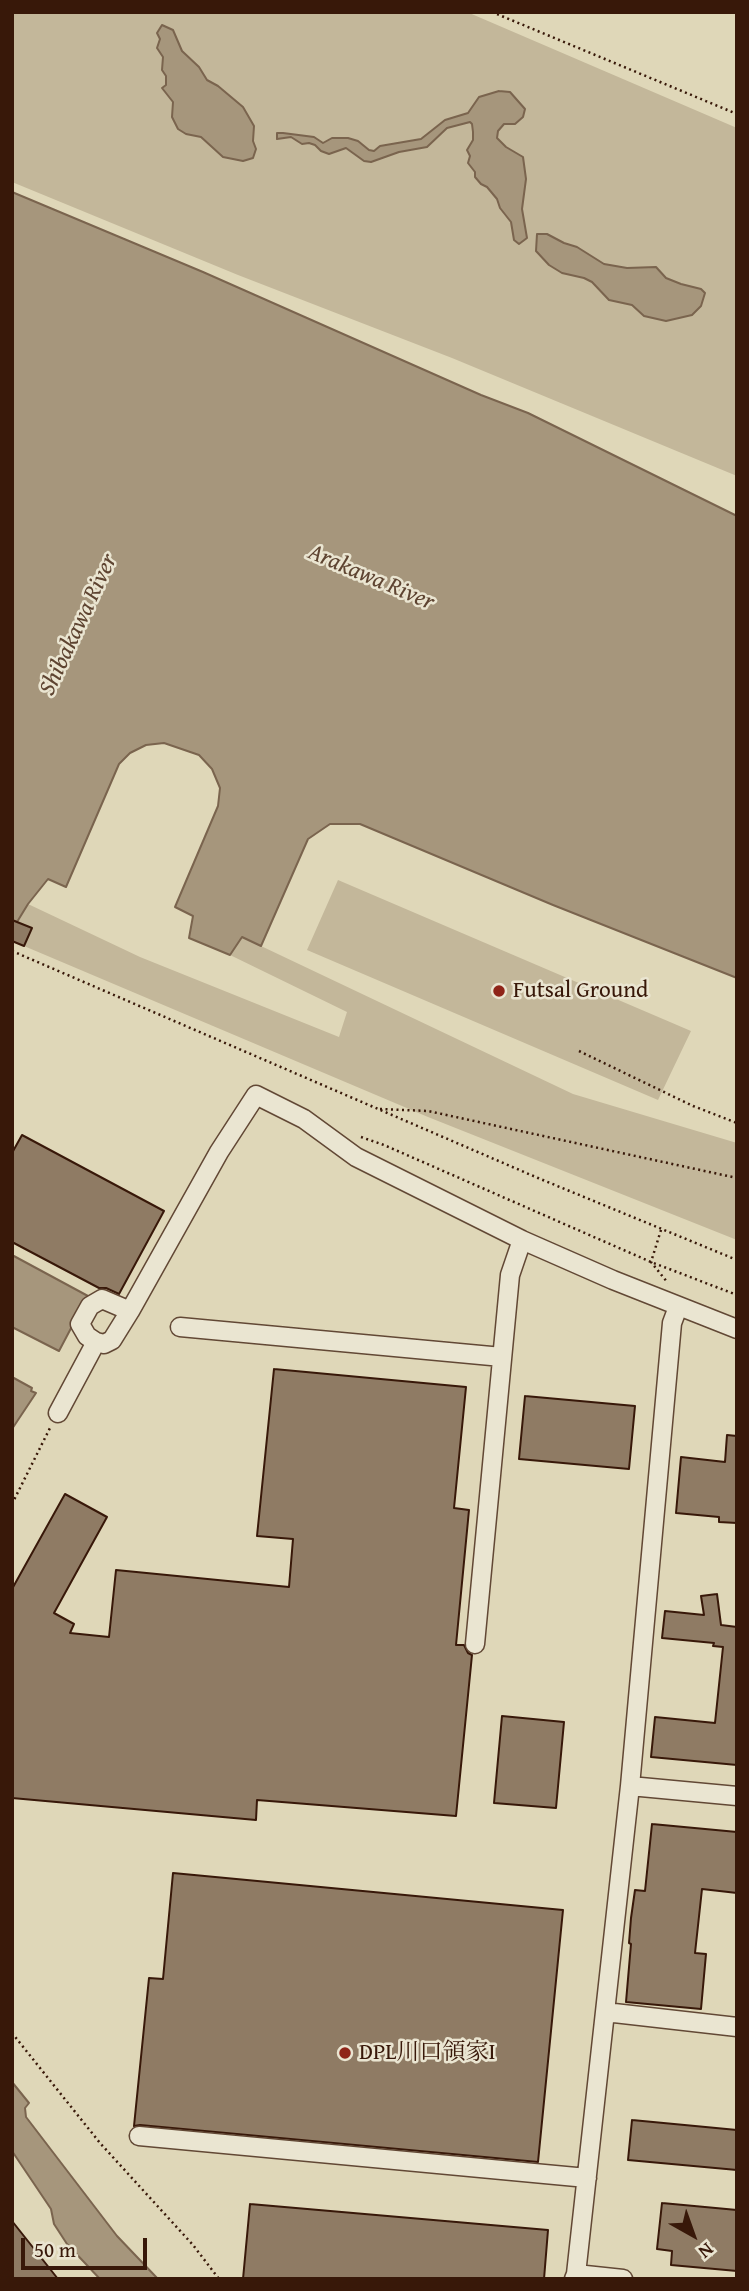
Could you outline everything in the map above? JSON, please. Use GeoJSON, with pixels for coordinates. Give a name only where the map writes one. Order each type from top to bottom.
{"type":"FeatureCollection","features":[{"type":"Feature","properties":{"kind":"street"},"geometry":{"type":"LineString","coordinates":[[130,1311],[102,1299],[90,1306],[80,1324],[87,1336],[96,1342],[104,1344],[112,1340],[130,1311],[219,1152],[256,1095],[304,1119],[356,1157],[522,1240],[678,1307],[737,1329]]}},
{"type":"Feature","properties":{"kind":"street"},"geometry":{"type":"LineString","coordinates":[[475,1644],[510,1275],[522,1240]]}},
{"type":"Feature","properties":{"kind":"street"},"geometry":{"type":"LineString","coordinates":[[623,2279],[575,2276],[630,1786],[672,1323],[678,1307]]}},
{"type":"Feature","properties":{"kind":"street"},"geometry":{"type":"LineString","coordinates":[[180,1327],[502,1356]]}},
{"type":"Feature","properties":{"kind":"street"},"geometry":{"type":"LineString","coordinates":[[58,1413],[96,1342]]}},
{"type":"Feature","properties":{"kind":"street"},"geometry":{"type":"LineString","coordinates":[[630,1786],[737,1796]]}},
{"type":"Feature","properties":{"kind":"street"},"geometry":{"type":"LineString","coordinates":[[606,2012],[737,2027]]}},
{"type":"Feature","properties":{"kind":"street"},"geometry":{"type":"LineString","coordinates":[[139,2136],[587,2178]]}},
{"type":"Feature","properties":{"kind":"path"},"geometry":{"type":"LineString","coordinates":[[492,12],[737,114]]}},
{"type":"Feature","properties":{"kind":"path"},"geometry":{"type":"LineString","coordinates":[[12,951],[377,1109],[737,1260]]}},
{"type":"Feature","properties":{"kind":"path"},"geometry":{"type":"LineString","coordinates":[[579,1051],[693,1106],[737,1123]]}},
{"type":"Feature","properties":{"kind":"path"},"geometry":{"type":"LineString","coordinates":[[377,1109],[428,1111],[737,1178]]}},
{"type":"Feature","properties":{"kind":"path"},"geometry":{"type":"LineString","coordinates":[[361,1138],[397,1150],[651,1262],[737,1295]]}},
{"type":"Feature","properties":{"kind":"path"},"geometry":{"type":"LineString","coordinates":[[651,1262],[661,1230]]}},
{"type":"Feature","properties":{"kind":"path"},"geometry":{"type":"LineString","coordinates":[[651,1262],[671,1287]]}},
{"type":"Feature","properties":{"kind":"path"},"geometry":{"type":"LineString","coordinates":[[12,1504],[58,1413]]}},
{"type":"Feature","properties":{"kind":"path"},"geometry":{"type":"LineString","coordinates":[[12,2033],[100,2143],[193,2245],[219,2279]]}},
{"type":"Feature","properties":{"kind":"shaded area"},"geometry":{"type":"Polygon","coordinates":[[[12,12],[467,12],[737,128],[737,476],[452,358],[238,275],[12,182],[12,12]]]}},
{"type":"Feature","properties":{"kind":"shaded area","name":"Futsal Ground"},"geometry":{"type":"Polygon","coordinates":[[[338,880],[691,1031],[658,1100],[307,950],[338,880]]]}},
{"type":"Feature","properties":{"kind":"shaded area"},"geometry":{"type":"Polygon","coordinates":[[[28,904],[140,957],[339,1037],[347,1012],[230,955],[242,937],[573,1094],[737,1143],[737,1240],[428,1117],[24,946],[32,928],[17,922],[28,904]]]}},
{"type":"Feature","properties":{"kind":"water"},"geometry":{"type":"Polygon","coordinates":[[[162,25],[173,30],[182,51],[199,67],[207,80],[243,107],[254,126],[253,141],[256,149],[253,158],[243,161],[223,157],[201,137],[178,129],[172,117],[173,102],[162,88],[166,85],[166,76],[162,70],[163,57],[157,48],[160,39],[157,33],[162,25]]]}},
{"type":"Feature","properties":{"kind":"water"},"geometry":{"type":"Polygon","coordinates":[[[499,91],[510,92],[525,109],[523,117],[515,124],[504,124],[498,131],[497,138],[523,157],[526,179],[522,209],[527,238],[519,244],[514,240],[511,222],[500,208],[497,199],[475,177],[475,172],[468,163],[470,156],[467,150],[473,140],[470,122],[447,128],[427,147],[399,152],[371,162],[364,161],[346,148],[329,154],[315,145],[302,144],[291,137],[277,139],[277,133],[314,137],[323,143],[332,138],[348,138],[374,151],[380,146],[421,139],[445,120],[468,113],[479,97],[499,91]]]}},
{"type":"Feature","properties":{"kind":"water"},"geometry":{"type":"Polygon","coordinates":[[[12,192],[528,413],[737,516],[737,978],[360,824],[330,824],[308,839],[261,946],[242,937],[230,955],[189,938],[193,916],[175,907],[218,806],[220,788],[212,769],[199,755],[164,743],[146,745],[130,753],[119,764],[66,887],[48,879],[17,922],[12,920],[12,192]]]}},
{"type":"Feature","properties":{"kind":"water"},"geometry":{"type":"Polygon","coordinates":[[[537,234],[547,234],[577,247],[604,264],[627,268],[656,267],[666,278],[701,289],[705,293],[701,306],[692,315],[666,321],[644,316],[632,305],[609,300],[592,282],[562,273],[549,265],[536,251],[537,234]]]}},
{"type":"Feature","properties":{"kind":"water"},"geometry":{"type":"Polygon","coordinates":[[[12,1255],[88,1296],[59,1351],[12,1327],[12,1255]]]}},
{"type":"Feature","properties":{"kind":"water"},"geometry":{"type":"Polygon","coordinates":[[[12,1377],[36,1393],[12,1429],[12,1377]]]}},
{"type":"Feature","properties":{"kind":"water"},"geometry":{"type":"Polygon","coordinates":[[[12,2082],[29,2103],[25,2108],[26,2117],[117,2236],[158,2279],[100,2279],[67,2244],[54,2224],[51,2209],[12,2151],[12,2082]]]}},
{"type":"Feature","properties":{"kind":"building"},"geometry":{"type":"Polygon","coordinates":[[[12,920],[32,928],[24,946],[12,941],[12,920]]]}},
{"type":"Feature","properties":{"kind":"building"},"geometry":{"type":"Polygon","coordinates":[[[22,1135],[164,1211],[119,1294],[99,1288],[12,1242],[12,1153],[22,1135]]]}},
{"type":"Feature","properties":{"kind":"building"},"geometry":{"type":"Polygon","coordinates":[[[274,1369],[466,1387],[454,1508],[469,1510],[456,1645],[464,1645],[472,1655],[456,1816],[257,1800],[256,1820],[12,1798],[12,1589],[65,1494],[107,1517],[54,1613],[74,1624],[70,1633],[109,1637],[116,1570],[289,1587],[293,1539],[257,1536],[274,1369]]]}},
{"type":"Feature","properties":{"kind":"building"},"geometry":{"type":"Polygon","coordinates":[[[525,1396],[635,1406],[629,1469],[519,1459],[525,1396]]]}},
{"type":"Feature","properties":{"kind":"building"},"geometry":{"type":"Polygon","coordinates":[[[727,1435],[737,1436],[737,1523],[719,1522],[719,1517],[676,1513],[681,1457],[725,1462],[727,1435]]]}},
{"type":"Feature","properties":{"kind":"building"},"geometry":{"type":"Polygon","coordinates":[[[717,1594],[721,1625],[737,1627],[737,1765],[651,1757],[655,1717],[715,1723],[723,1647],[713,1646],[714,1643],[662,1638],[665,1611],[704,1615],[701,1596],[717,1594]]]}},
{"type":"Feature","properties":{"kind":"building"},"geometry":{"type":"Polygon","coordinates":[[[502,1716],[564,1722],[556,1808],[494,1803],[502,1716]]]}},
{"type":"Feature","properties":{"kind":"building"},"geometry":{"type":"Polygon","coordinates":[[[652,1824],[737,1832],[737,1893],[702,1889],[695,1953],[706,1954],[701,2009],[626,2002],[635,1890],[645,1891],[652,1824]]]}},
{"type":"Feature","properties":{"kind":"building","name":"DPL川口領家Ⅰ"},"geometry":{"type":"Polygon","coordinates":[[[173,1873],[563,1910],[538,2162],[134,2126],[149,1978],[163,1979],[173,1873]]]}},
{"type":"Feature","properties":{"kind":"building"},"geometry":{"type":"Polygon","coordinates":[[[632,2120],[737,2130],[737,2170],[628,2160],[632,2120]]]}},
{"type":"Feature","properties":{"kind":"building"},"geometry":{"type":"Polygon","coordinates":[[[662,2203],[737,2210],[737,2271],[671,2265],[672,2251],[657,2249],[662,2203]]]}},
{"type":"Feature","properties":{"kind":"building"},"geometry":{"type":"Polygon","coordinates":[[[250,2204],[548,2230],[544,2279],[243,2279],[250,2204]]]}},
{"type":"Feature","properties":{"kind":"building"},"geometry":{"type":"Polygon","coordinates":[[[12,2221],[58,2279],[12,2279],[12,2221]]]}},
{"type":"Feature","properties":{"kind":"place","name":"Futsal Ground"},"geometry":{"type":"Point","coordinates":[499,991]}},
{"type":"Feature","properties":{"kind":"place","name":"DPL川口領家Ⅰ"},"geometry":{"type":"Point","coordinates":[345,2053]}},
{"type":"Feature","properties":{"kind":"water label","name":"Arakawa River"},"geometry":{"type":"Point","coordinates":[371,578]}},
{"type":"Feature","properties":{"kind":"water label","name":"Shibakawa River"},"geometry":{"type":"Point","coordinates":[79,625]}}]}
